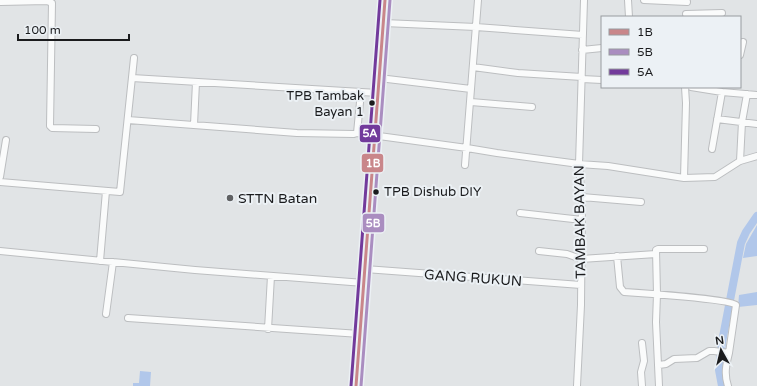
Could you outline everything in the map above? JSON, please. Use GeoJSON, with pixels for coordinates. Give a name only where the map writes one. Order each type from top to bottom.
{"type":"FeatureCollection","features":[{"type":"Feature","properties":{"kind":"street"},"geometry":{"type":"LineString","coordinates":[[356,386],[385,0]]}},
{"type":"Feature","properties":{"kind":"street"},"geometry":{"type":"LineString","coordinates":[[465,165],[478,0]]}},
{"type":"Feature","properties":{"kind":"street","name":"TAMBAK BAYAN"},"geometry":{"type":"LineString","coordinates":[[577,386],[579,368],[581,285],[582,197],[579,164],[584,0]]}},
{"type":"Feature","properties":{"kind":"street"},"geometry":{"type":"LineString","coordinates":[[628,0],[629,16]]}},
{"type":"Feature","properties":{"kind":"street"},"geometry":{"type":"LineString","coordinates":[[644,0],[687,1],[686,15],[722,13]]}},
{"type":"Feature","properties":{"kind":"street"},"geometry":{"type":"LineString","coordinates":[[0,2],[47,1],[52,3],[50,126],[52,128],[96,129]]}},
{"type":"Feature","properties":{"kind":"street"},"geometry":{"type":"LineString","coordinates":[[384,23],[476,27],[583,35]]}},
{"type":"Feature","properties":{"kind":"street"},"geometry":{"type":"LineString","coordinates":[[741,52],[744,42]]}},
{"type":"Feature","properties":{"kind":"street"},"geometry":{"type":"LineString","coordinates":[[582,50],[601,48]]}},
{"type":"Feature","properties":{"kind":"street"},"geometry":{"type":"LineString","coordinates":[[0,182],[120,192],[134,58]]}},
{"type":"Feature","properties":{"kind":"street"},"geometry":{"type":"LineString","coordinates":[[473,67],[518,73],[601,80]]}},
{"type":"Feature","properties":{"kind":"street"},"geometry":{"type":"LineString","coordinates":[[132,78],[378,93]]}},
{"type":"Feature","properties":{"kind":"street"},"geometry":{"type":"LineString","coordinates":[[380,78],[471,89]]}},
{"type":"Feature","properties":{"kind":"street"},"geometry":{"type":"LineString","coordinates":[[194,125],[196,82]]}},
{"type":"Feature","properties":{"kind":"street"},"geometry":{"type":"LineString","coordinates":[[684,178],[685,88]]}},
{"type":"Feature","properties":{"kind":"street"},"geometry":{"type":"LineString","coordinates":[[702,88],[714,89],[722,92],[757,95]]}},
{"type":"Feature","properties":{"kind":"street"},"geometry":{"type":"LineString","coordinates":[[357,133],[361,92]]}},
{"type":"Feature","properties":{"kind":"street"},"geometry":{"type":"LineString","coordinates":[[712,149],[722,92]]}},
{"type":"Feature","properties":{"kind":"street"},"geometry":{"type":"LineString","coordinates":[[740,161],[742,122],[747,94]]}},
{"type":"Feature","properties":{"kind":"street"},"geometry":{"type":"LineString","coordinates":[[471,102],[532,107]]}},
{"type":"Feature","properties":{"kind":"street"},"geometry":{"type":"LineString","coordinates":[[717,119],[757,124]]}},
{"type":"Feature","properties":{"kind":"street"},"geometry":{"type":"LineString","coordinates":[[128,120],[297,133],[357,133],[579,164],[608,166],[684,178],[715,177],[740,161],[757,156]]}},
{"type":"Feature","properties":{"kind":"street"},"geometry":{"type":"LineString","coordinates":[[0,177],[6,140]]}},
{"type":"Feature","properties":{"kind":"street"},"geometry":{"type":"LineString","coordinates":[[100,261],[106,191]]}},
{"type":"Feature","properties":{"kind":"street"},"geometry":{"type":"LineString","coordinates":[[582,197],[641,202]]}},
{"type":"Feature","properties":{"kind":"street"},"geometry":{"type":"LineString","coordinates":[[520,213],[582,220]]}},
{"type":"Feature","properties":{"kind":"street"},"geometry":{"type":"LineString","coordinates":[[659,386],[656,322],[656,250],[658,248],[704,249]]}},
{"type":"Feature","properties":{"kind":"street"},"geometry":{"type":"LineString","coordinates":[[0,251],[100,261],[364,283]]}},
{"type":"Feature","properties":{"kind":"street"},"geometry":{"type":"LineString","coordinates":[[539,251],[567,254],[581,259],[656,254]]}},
{"type":"Feature","properties":{"kind":"street"},"geometry":{"type":"LineString","coordinates":[[617,256],[621,290],[624,292],[714,300],[731,302],[734,304],[736,308],[725,369],[725,376],[728,386]]}},
{"type":"Feature","properties":{"kind":"street"},"geometry":{"type":"LineString","coordinates":[[106,314],[113,262]]}},
{"type":"Feature","properties":{"kind":"street","name":"GANG RUKUN"},"geometry":{"type":"LineString","coordinates":[[365,269],[581,285]]}},
{"type":"Feature","properties":{"kind":"street"},"geometry":{"type":"LineString","coordinates":[[268,329],[271,276]]}},
{"type":"Feature","properties":{"kind":"street"},"geometry":{"type":"LineString","coordinates":[[128,318],[268,329],[360,334]]}},
{"type":"Feature","properties":{"kind":"street"},"geometry":{"type":"LineString","coordinates":[[642,343],[644,361],[641,372],[642,386]]}},
{"type":"Feature","properties":{"kind":"street"},"geometry":{"type":"LineString","coordinates":[[659,365],[666,364],[674,360],[697,358],[709,351],[728,352]]}},
{"type":"Feature","properties":{"kind":"water"},"geometry":{"type":"Polygon","coordinates":[[[757,225],[757,256],[743,258],[746,244],[757,225]]]}},
{"type":"Feature","properties":{"kind":"water"},"geometry":{"type":"Polygon","coordinates":[[[757,292],[757,305],[738,307],[739,295],[757,292]]]}},
{"type":"Feature","properties":{"kind":"water"},"geometry":{"type":"Polygon","coordinates":[[[140,371],[151,372],[150,386],[133,386],[133,383],[139,383],[140,371]]]}},
{"type":"Feature","properties":{"kind":"waterway"},"geometry":{"type":"LineString","coordinates":[[722,386],[719,370],[722,342],[741,243],[746,232],[757,216]]}},
{"type":"Feature","properties":{"kind":"transit line","name":"5A"},"geometry":{"type":"LineString","coordinates":[[351,386],[380,0]]}},
{"type":"Feature","properties":{"kind":"transit line","name":"1B"},"geometry":{"type":"LineString","coordinates":[[356,386],[385,0]]}},
{"type":"Feature","properties":{"kind":"transit line","name":"5B"},"geometry":{"type":"LineString","coordinates":[[361,386],[390,0]]}},
{"type":"Feature","properties":{"kind":"place","name":"TPB Tambak Bayan 1"},"geometry":{"type":"Point","coordinates":[372,103]}},
{"type":"Feature","properties":{"kind":"place","name":"TPB Dishub DIY"},"geometry":{"type":"Point","coordinates":[376,192]}},
{"type":"Feature","properties":{"kind":"place","name":"STTN Batan"},"geometry":{"type":"Point","coordinates":[230,198]}}]}
